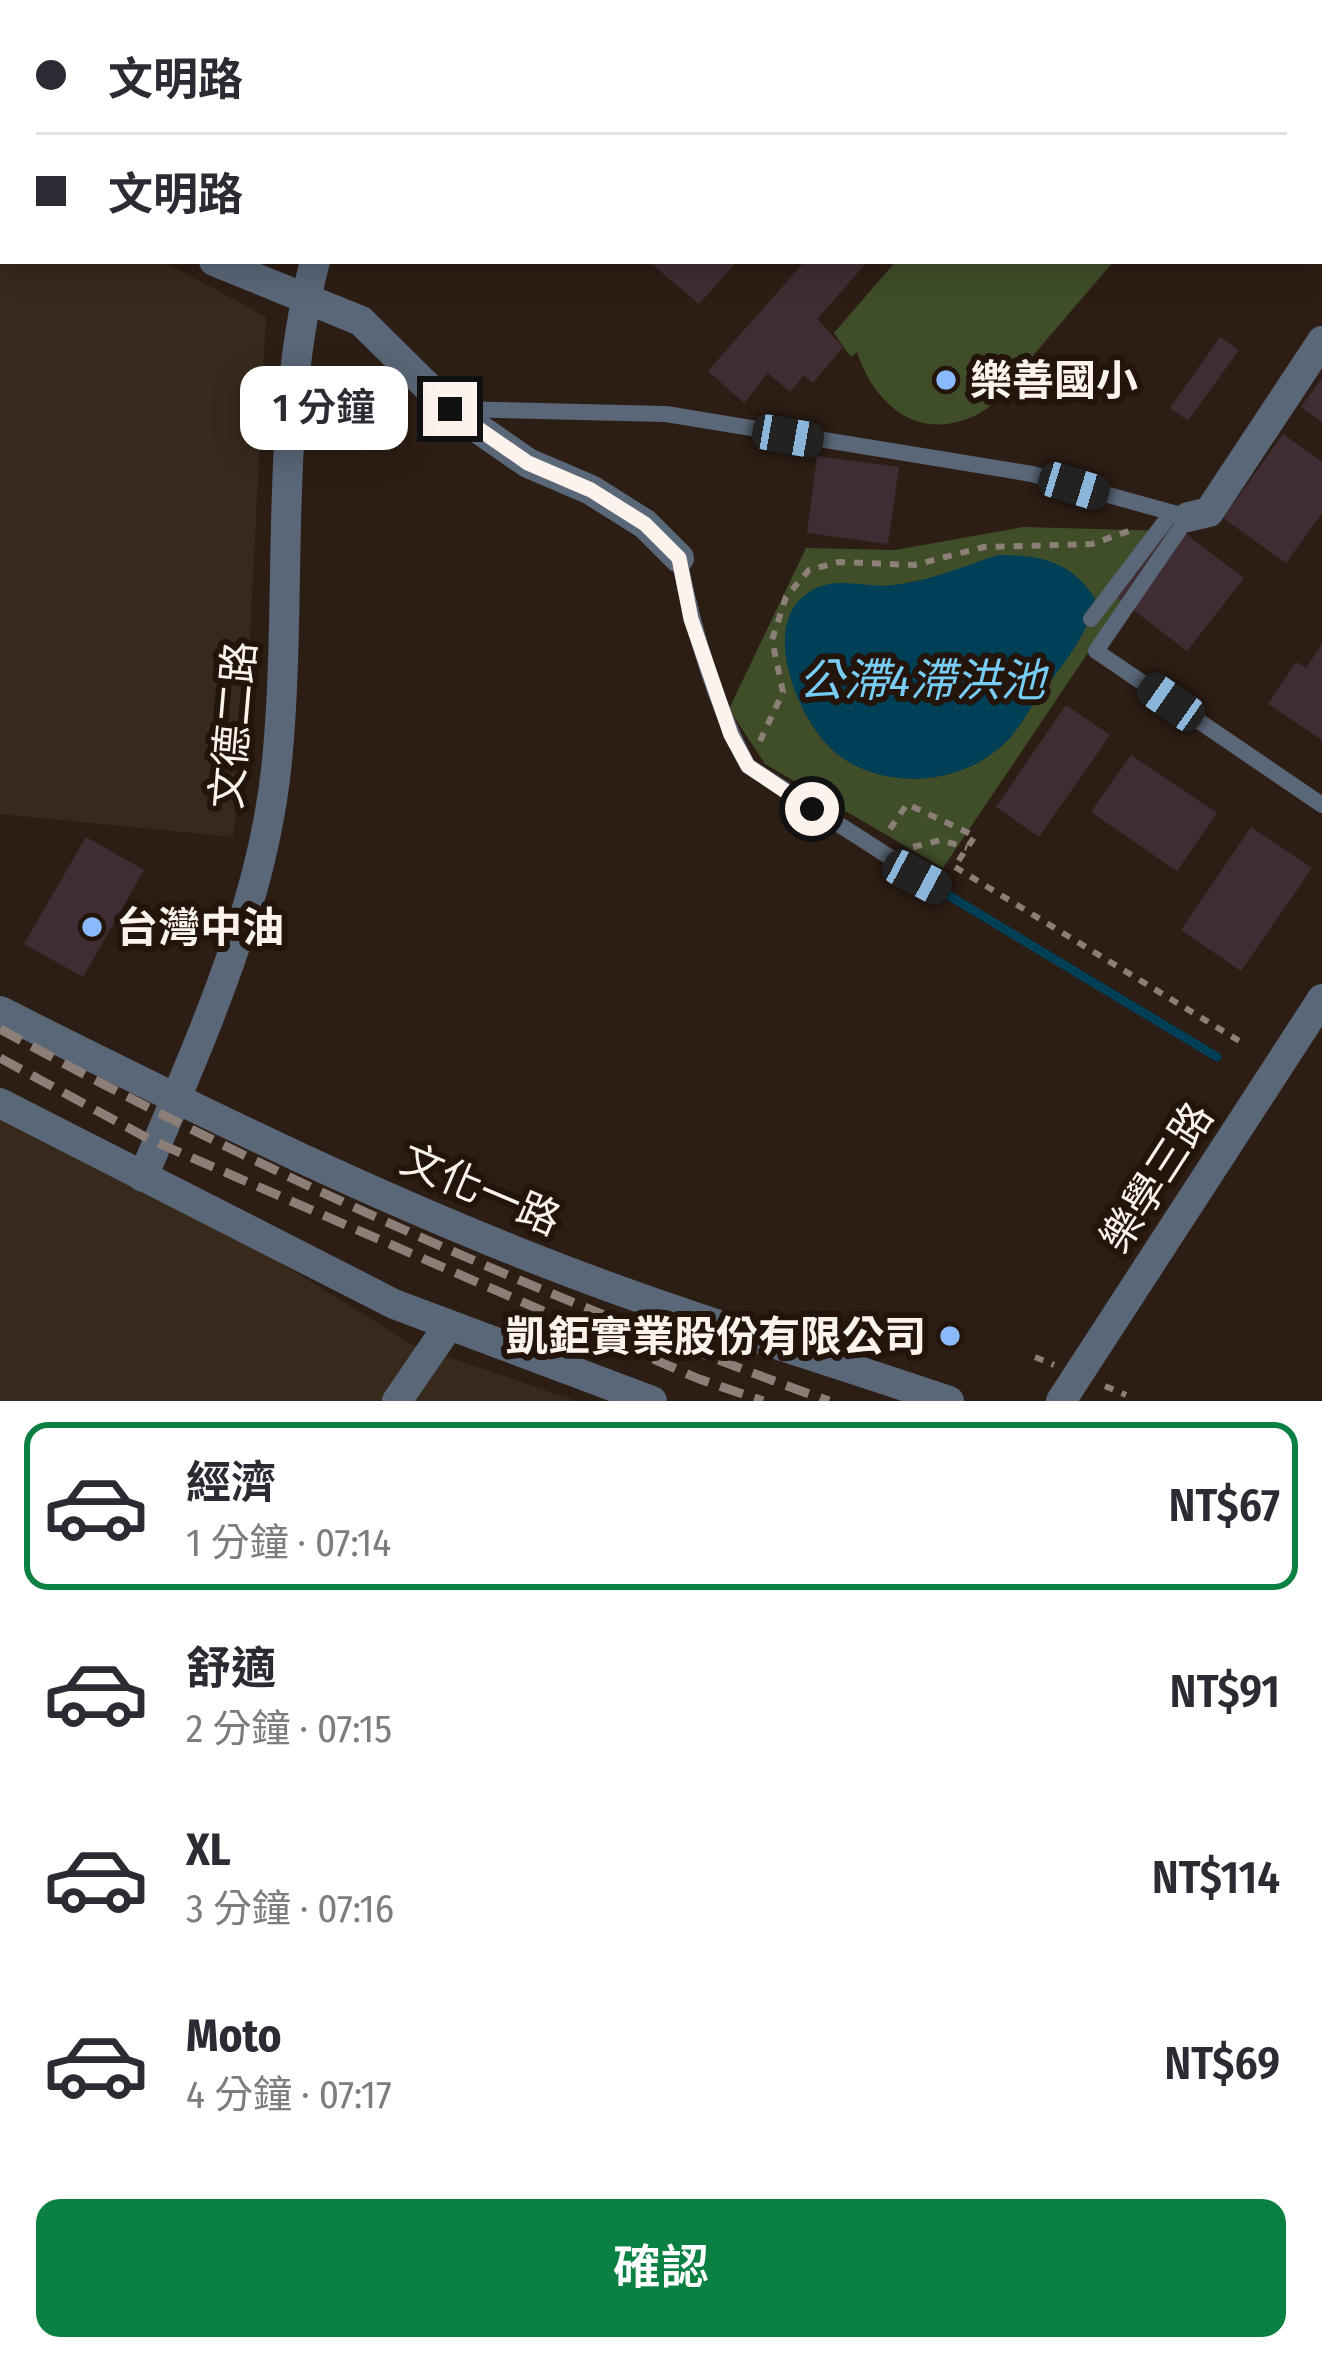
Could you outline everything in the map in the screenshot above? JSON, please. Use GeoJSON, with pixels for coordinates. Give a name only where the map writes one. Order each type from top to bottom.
{"type":"FeatureCollection","features":[{"type":"Feature","properties":{"kind":"street"},"geometry":{"type":"LineString","coordinates":[[221,264],[361,321],[450,409],[528,463],[591,490],[645,524],[679,558]]}},
{"type":"Feature","properties":{"kind":"street","name":"文德二路"},"geometry":{"type":"LineString","coordinates":[[143,1178],[260,869],[284,657],[290,386],[313,264]]}},
{"type":"Feature","properties":{"kind":"street"},"geometry":{"type":"LineString","coordinates":[[1172,515],[1209,512],[1322,341]]}},
{"type":"Feature","properties":{"kind":"street","name":"樂學三路"},"geometry":{"type":"LineString","coordinates":[[1060,1401],[1309,1041],[1322,999]]}},
{"type":"Feature","properties":{"kind":"street","name":"文化一路"},"geometry":{"type":"LineString","coordinates":[[0,1011],[175,1099],[420,1211],[603,1285],[949,1401]]}},
{"type":"Feature","properties":{"kind":"street"},"geometry":{"type":"LineString","coordinates":[[0,1103],[447,1328],[652,1401]]}},
{"type":"Feature","properties":{"kind":"street"},"geometry":{"type":"LineString","coordinates":[[397,1401],[447,1328]]}},
{"type":"Feature","properties":{"kind":"lane"},"geometry":{"type":"LineString","coordinates":[[450,409],[666,414],[1032,474],[1172,515]]}},
{"type":"Feature","properties":{"kind":"lane"},"geometry":{"type":"LineString","coordinates":[[1091,619],[1172,515]]}},
{"type":"Feature","properties":{"kind":"lane"},"geometry":{"type":"LineString","coordinates":[[1172,515],[1096,651],[1322,805]]}},
{"type":"Feature","properties":{"kind":"lane"},"geometry":{"type":"LineString","coordinates":[[679,558],[691,619],[731,735],[748,766],[894,865],[941,890]]}},
{"type":"Feature","properties":{"kind":"path"},"geometry":{"type":"LineString","coordinates":[[748,766],[783,692],[772,640],[786,597],[808,570],[839,562],[914,565],[984,547],[1092,544],[1172,515]]}},
{"type":"Feature","properties":{"kind":"path"},"geometry":{"type":"LineString","coordinates":[[876,852],[907,804],[975,836],[941,890]]}},
{"type":"Feature","properties":{"kind":"path"},"geometry":{"type":"LineString","coordinates":[[894,865],[922,843],[941,840],[967,848]]}},
{"type":"Feature","properties":{"kind":"path"},"geometry":{"type":"LineString","coordinates":[[955,867],[1241,1042]]}},
{"type":"Feature","properties":{"kind":"shaded area"},"geometry":{"type":"Polygon","coordinates":[[[0,264],[168,264],[266,317],[245,739],[233,837],[0,814],[0,264]]]}},
{"type":"Feature","properties":{"kind":"shaded area"},"geometry":{"type":"Polygon","coordinates":[[[0,1089],[413,1345],[577,1401],[0,1401],[0,1089]]]}},
{"type":"Feature","properties":{"kind":"green space"},"geometry":{"type":"Polygon","coordinates":[[[893,264],[1111,264],[988,408],[967,419],[927,424],[909,418],[878,393],[857,352],[851,357],[834,333],[893,264]]]}},
{"type":"Feature","properties":{"kind":"green space"},"geometry":{"type":"Polygon","coordinates":[[[1023,527],[1170,531],[943,868],[765,764],[729,709],[806,548],[895,550],[1023,527]]]}},
{"type":"Feature","properties":{"kind":"water","name":"公滯4滯洪池"},"geometry":{"type":"Polygon","coordinates":[[[998,555],[1028,557],[1065,568],[1095,598],[1080,639],[1014,733],[968,768],[923,778],[878,774],[837,754],[810,722],[790,677],[785,653],[792,611],[805,595],[826,585],[906,583],[998,555]]]}},
{"type":"Feature","properties":{"kind":"building"},"geometry":{"type":"Polygon","coordinates":[[[652,264],[734,264],[699,304],[652,264]]]}},
{"type":"Feature","properties":{"kind":"building"},"geometry":{"type":"Polygon","coordinates":[[[802,264],[865,264],[817,319],[843,347],[813,383],[804,375],[790,392],[768,373],[744,403],[708,371],[802,264]]]}},
{"type":"Feature","properties":{"kind":"building"},"geometry":{"type":"Polygon","coordinates":[[[1220,337],[1239,350],[1188,421],[1170,408],[1220,337]]]}},
{"type":"Feature","properties":{"kind":"building"},"geometry":{"type":"Polygon","coordinates":[[[1322,378],[1322,422],[1301,407],[1322,378]]]}},
{"type":"Feature","properties":{"kind":"building"},"geometry":{"type":"Polygon","coordinates":[[[1283,434],[1322,462],[1322,513],[1286,563],[1223,518],[1283,434]]]}},
{"type":"Feature","properties":{"kind":"building"},"geometry":{"type":"Polygon","coordinates":[[[817,456],[899,467],[888,544],[807,533],[817,456]]]}},
{"type":"Feature","properties":{"kind":"building"},"geometry":{"type":"Polygon","coordinates":[[[1171,523],[1244,578],[1187,651],[1115,596],[1171,523]]]}},
{"type":"Feature","properties":{"kind":"building"},"geometry":{"type":"Polygon","coordinates":[[[1322,644],[1322,740],[1268,704],[1296,662],[1306,668],[1322,644]]]}},
{"type":"Feature","properties":{"kind":"building"},"geometry":{"type":"Polygon","coordinates":[[[1066,705],[1110,735],[1039,837],[996,807],[1066,705]]]}},
{"type":"Feature","properties":{"kind":"building"},"geometry":{"type":"Polygon","coordinates":[[[1131,755],[1217,813],[1177,871],[1091,812],[1131,755]]]}},
{"type":"Feature","properties":{"kind":"building"},"geometry":{"type":"Polygon","coordinates":[[[1251,827],[1312,868],[1241,971],[1181,930],[1251,827]]]}},
{"type":"Feature","properties":{"kind":"building"},"geometry":{"type":"Polygon","coordinates":[[[86,837],[144,870],[83,977],[24,944],[86,837]]]}},
{"type":"Feature","properties":{"kind":"waterway"},"geometry":{"type":"LineString","coordinates":[[948,895],[1217,1057]]}},
{"type":"Feature","properties":{"kind":"railway"},"geometry":{"type":"LineString","coordinates":[[0,1029],[202,1134],[407,1231],[616,1320],[829,1401]]}},
{"type":"Feature","properties":{"kind":"railway"},"geometry":{"type":"LineString","coordinates":[[0,1058],[149,1139],[699,1379],[763,1401]]}},
{"type":"Feature","properties":{"kind":"place","name":"樂善國小"},"geometry":{"type":"Point","coordinates":[946,380]}},
{"type":"Feature","properties":{"kind":"place","name":"台灣中油"},"geometry":{"type":"Point","coordinates":[92,927]}},
{"type":"Feature","properties":{"kind":"place","name":"凱鉅實業股份有限公司"},"geometry":{"type":"Point","coordinates":[950,1336]}},
{"type":"Feature","properties":{"kind":"route"},"geometry":{"type":"LineString","coordinates":[[450,409],[528,463],[591,490],[645,524],[679,558],[691,619],[731,735],[748,766],[812,809]]}}]}
